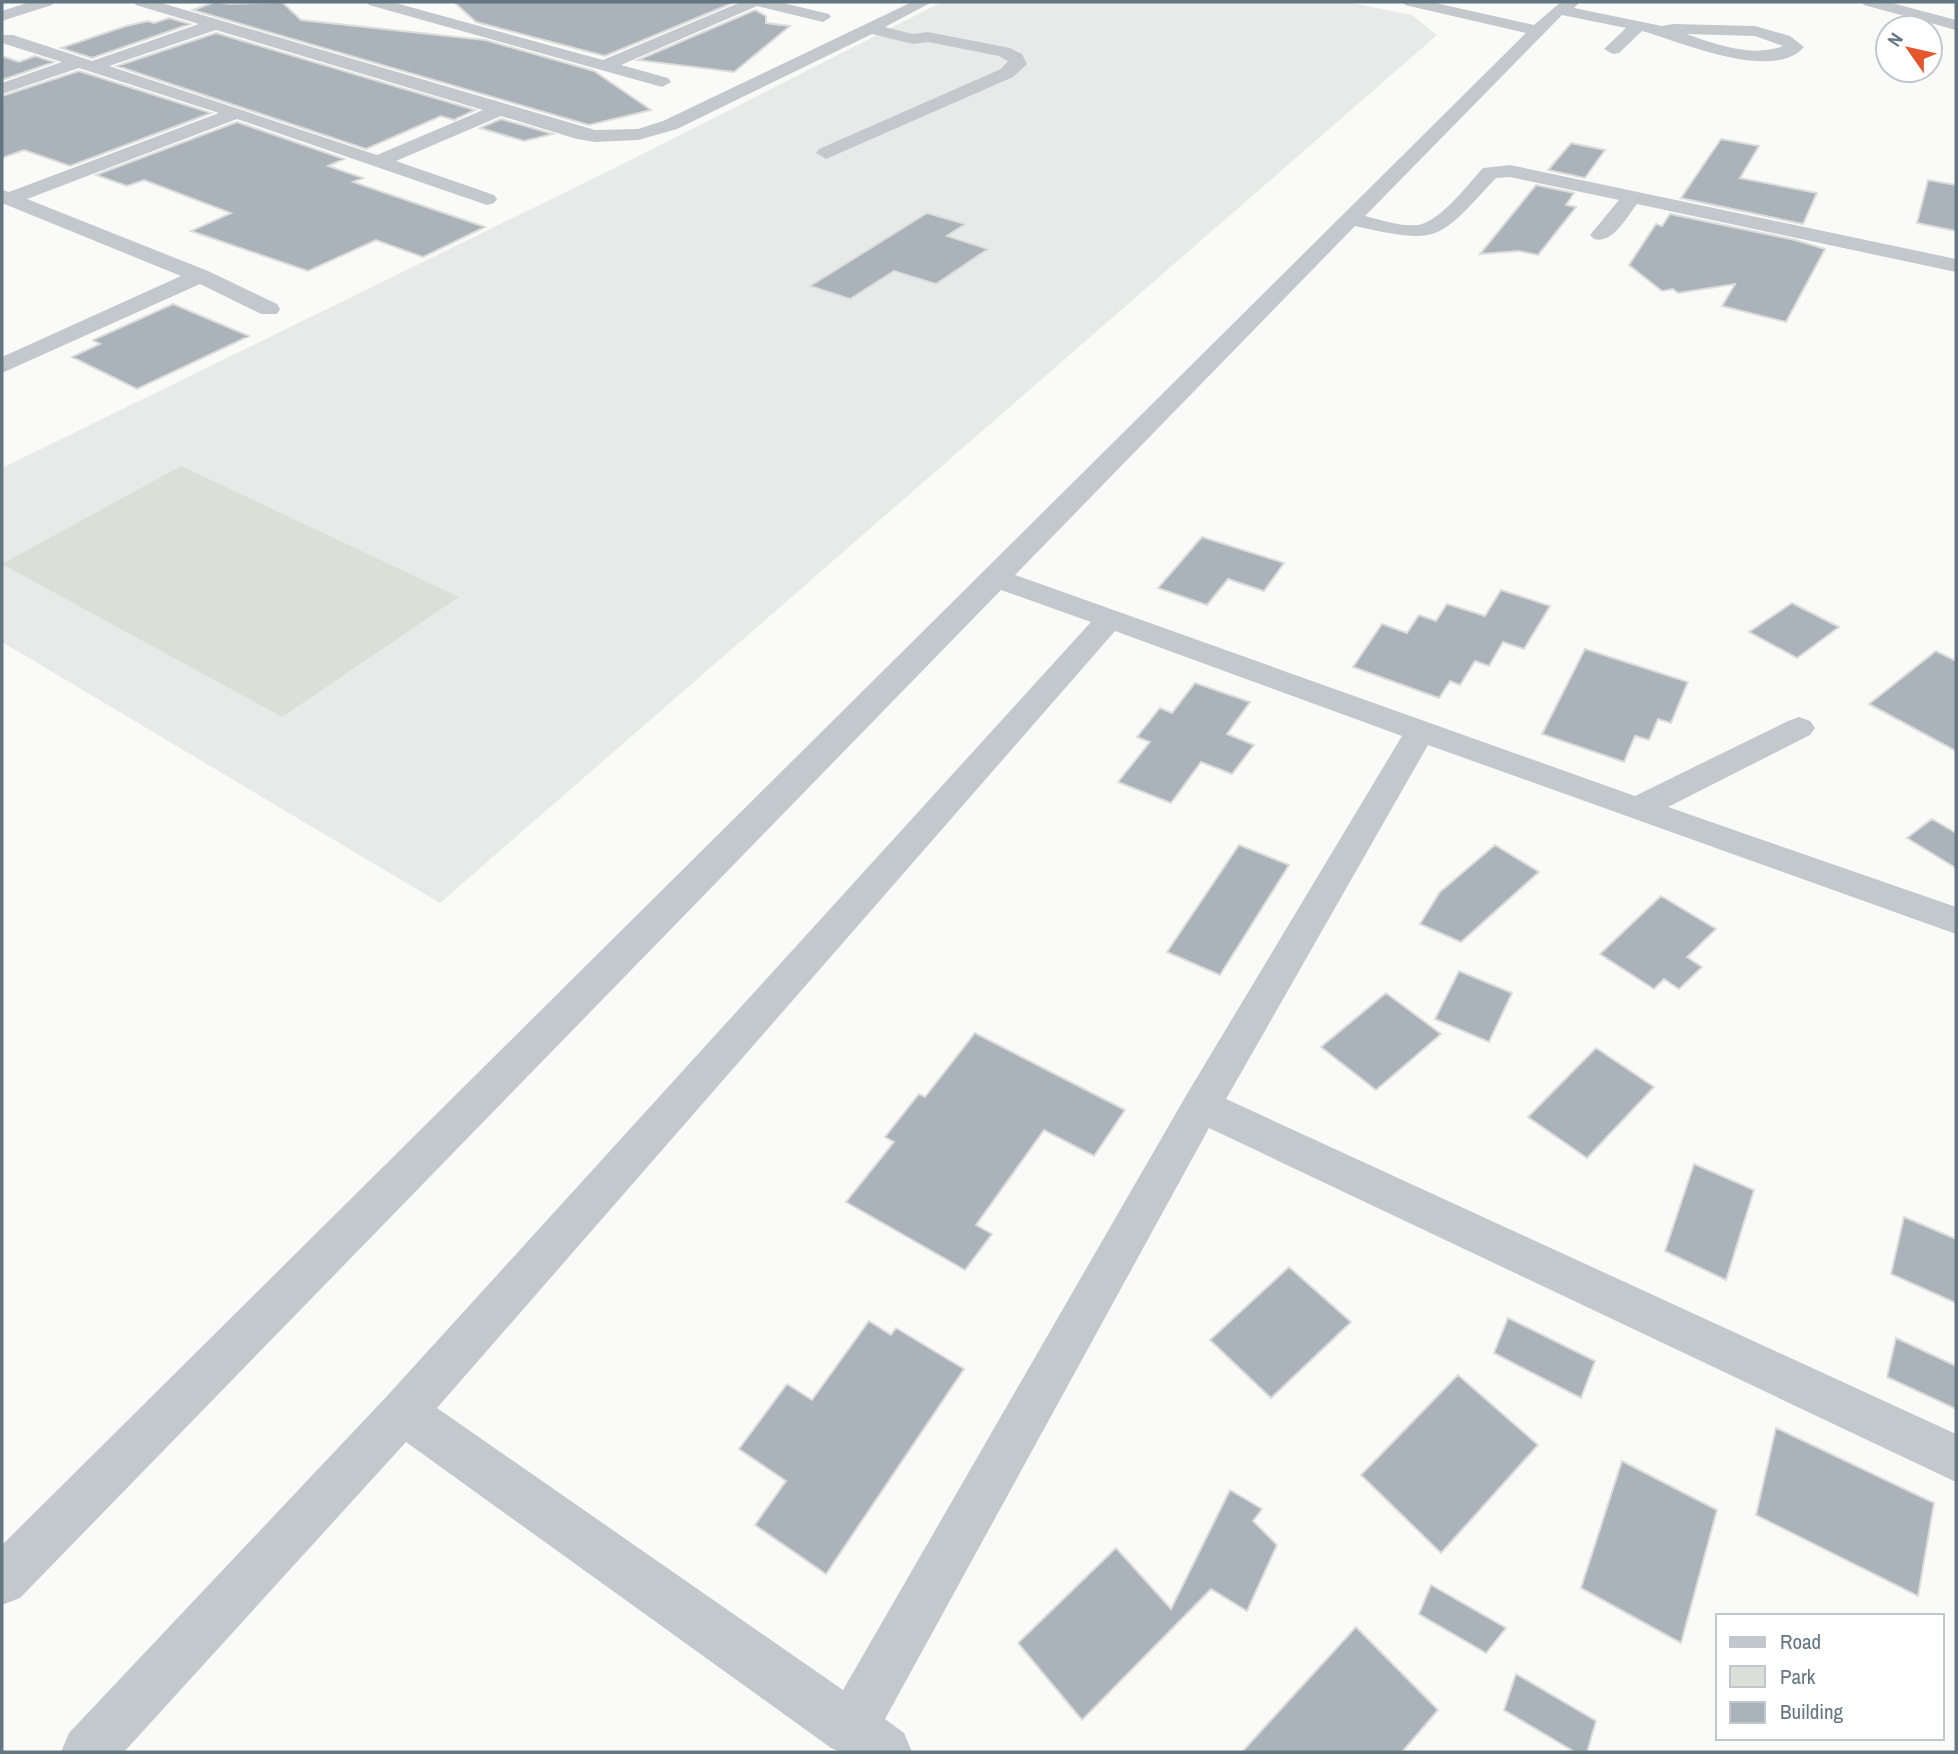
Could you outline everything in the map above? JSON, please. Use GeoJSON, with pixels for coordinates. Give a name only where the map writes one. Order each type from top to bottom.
{"type":"FeatureCollection","features":[{"type":"Feature","properties":{"kind":"street"},"geometry":{"type":"LineString","coordinates":[[2,16],[46,2]]}},
{"type":"Feature","properties":{"kind":"street"},"geometry":{"type":"LineString","coordinates":[[142,2],[584,135],[624,138],[652,132],[924,2]]}},
{"type":"Feature","properties":{"kind":"street"},"geometry":{"type":"LineString","coordinates":[[375,2],[662,82]]}},
{"type":"Feature","properties":{"kind":"street"},"geometry":{"type":"LineString","coordinates":[[604,66],[757,2],[824,17]]}},
{"type":"Feature","properties":{"kind":"street"},"geometry":{"type":"LineString","coordinates":[[1411,2],[1490,17],[1637,27],[1706,48],[1743,55],[1784,53],[1795,47],[1778,35],[1762,31],[1673,29],[1660,32]]}},
{"type":"Feature","properties":{"kind":"street"},"geometry":{"type":"LineString","coordinates":[[1870,2],[1956,25]]}},
{"type":"Feature","properties":{"kind":"street"},"geometry":{"type":"LineString","coordinates":[[1490,17],[1550,20]]}},
{"type":"Feature","properties":{"kind":"street"},"geometry":{"type":"LineString","coordinates":[[2,1580],[1550,20]]}},
{"type":"Feature","properties":{"kind":"street"},"geometry":{"type":"LineString","coordinates":[[2,89],[216,24]]}},
{"type":"Feature","properties":{"kind":"street"},"geometry":{"type":"LineString","coordinates":[[826,153],[1007,73],[1018,64],[1016,58],[1004,52],[929,37],[913,39],[876,25]]}},
{"type":"Feature","properties":{"kind":"street"},"geometry":{"type":"LineString","coordinates":[[1613,49],[1637,27]]}},
{"type":"Feature","properties":{"kind":"street"},"geometry":{"type":"LineString","coordinates":[[7,39],[237,113],[488,199]]}},
{"type":"Feature","properties":{"kind":"street"},"geometry":{"type":"LineString","coordinates":[[379,161],[500,110]]}},
{"type":"Feature","properties":{"kind":"street"},"geometry":{"type":"LineString","coordinates":[[5,198],[237,113]]}},
{"type":"Feature","properties":{"kind":"street"},"geometry":{"type":"LineString","coordinates":[[1350,219],[1410,231],[1425,230],[1439,225],[1490,172],[1498,170],[1956,266]]}},
{"type":"Feature","properties":{"kind":"street"},"geometry":{"type":"LineString","coordinates":[[1601,235],[1632,197]]}},
{"type":"Feature","properties":{"kind":"street"},"geometry":{"type":"LineString","coordinates":[[5,198],[200,276],[269,309]]}},
{"type":"Feature","properties":{"kind":"street"},"geometry":{"type":"LineString","coordinates":[[2,366],[200,276]]}},
{"type":"Feature","properties":{"kind":"street"},"geometry":{"type":"LineString","coordinates":[[996,578],[1420,732],[1956,921]]}},
{"type":"Feature","properties":{"kind":"street"},"geometry":{"type":"LineString","coordinates":[[88,1752],[403,1412],[1110,619]]}},
{"type":"Feature","properties":{"kind":"street"},"geometry":{"type":"LineString","coordinates":[[1637,809],[1799,728]]}},
{"type":"Feature","properties":{"kind":"street"},"geometry":{"type":"LineString","coordinates":[[403,1412],[868,1740],[1200,1106],[1420,732]]}},
{"type":"Feature","properties":{"kind":"street"},"geometry":{"type":"LineString","coordinates":[[1200,1106],[1956,1458]]}},
{"type":"Feature","properties":{"kind":"shaded area"},"geometry":{"type":"Polygon","coordinates":[[[942,2],[1346,2],[1412,15],[1437,35],[440,903],[2,642],[2,468],[625,163],[942,2]]]}},
{"type":"Feature","properties":{"kind":"green space"},"geometry":{"type":"Polygon","coordinates":[[[181,466],[459,597],[282,717],[2,564],[181,466]]]}},
{"type":"Feature","properties":{"kind":"building"},"geometry":{"type":"Polygon","coordinates":[[[215,2],[282,2],[301,20],[485,40],[594,71],[651,110],[589,125],[193,10],[215,2]]]}},
{"type":"Feature","properties":{"kind":"building"},"geometry":{"type":"Polygon","coordinates":[[[454,2],[735,2],[605,56],[476,22],[454,2]]]}},
{"type":"Feature","properties":{"kind":"building"},"geometry":{"type":"Polygon","coordinates":[[[755,10],[766,16],[766,23],[790,26],[734,72],[638,60],[755,10]]]}},
{"type":"Feature","properties":{"kind":"building"},"geometry":{"type":"Polygon","coordinates":[[[169,18],[190,24],[92,58],[61,48],[126,26],[148,21],[154,23],[169,18]]]}},
{"type":"Feature","properties":{"kind":"building"},"geometry":{"type":"Polygon","coordinates":[[[216,33],[475,110],[454,120],[441,116],[366,149],[117,66],[216,33]]]}},
{"type":"Feature","properties":{"kind":"building"},"geometry":{"type":"Polygon","coordinates":[[[2,56],[19,62],[35,56],[54,62],[2,80],[2,56]]]}},
{"type":"Feature","properties":{"kind":"building"},"geometry":{"type":"Polygon","coordinates":[[[79,71],[211,113],[70,166],[24,150],[2,158],[2,96],[79,71]]]}},
{"type":"Feature","properties":{"kind":"building"},"geometry":{"type":"Polygon","coordinates":[[[501,119],[553,134],[524,141],[480,128],[501,119]]]}},
{"type":"Feature","properties":{"kind":"building"},"geometry":{"type":"Polygon","coordinates":[[[237,122],[344,159],[328,166],[363,178],[353,182],[485,227],[423,257],[376,240],[308,271],[191,231],[231,213],[144,180],[127,186],[96,175],[237,122]]]}},
{"type":"Feature","properties":{"kind":"building"},"geometry":{"type":"Polygon","coordinates":[[[1721,139],[1759,146],[1740,178],[1817,193],[1803,224],[1681,198],[1721,139]]]}},
{"type":"Feature","properties":{"kind":"building"},"geometry":{"type":"Polygon","coordinates":[[[1571,143],[1605,150],[1585,178],[1548,170],[1571,143]]]}},
{"type":"Feature","properties":{"kind":"building"},"geometry":{"type":"Polygon","coordinates":[[[1928,180],[1956,185],[1956,231],[1917,223],[1928,180]]]}},
{"type":"Feature","properties":{"kind":"building"},"geometry":{"type":"Polygon","coordinates":[[[1536,185],[1574,193],[1566,205],[1576,207],[1538,255],[1519,251],[1480,254],[1536,185]]]}},
{"type":"Feature","properties":{"kind":"building"},"geometry":{"type":"Polygon","coordinates":[[[927,213],[965,224],[947,236],[988,249],[936,284],[894,271],[850,299],[810,286],[927,213]]]}},
{"type":"Feature","properties":{"kind":"building"},"geometry":{"type":"Polygon","coordinates":[[[1670,214],[1795,240],[1825,249],[1786,322],[1722,306],[1735,284],[1678,293],[1673,289],[1662,291],[1629,265],[1656,224],[1662,226],[1670,214]]]}},
{"type":"Feature","properties":{"kind":"building"},"geometry":{"type":"Polygon","coordinates":[[[173,304],[249,336],[137,389],[72,357],[100,344],[93,340],[173,304]]]}},
{"type":"Feature","properties":{"kind":"building"},"geometry":{"type":"Polygon","coordinates":[[[1202,537],[1284,563],[1264,591],[1228,579],[1207,605],[1158,588],[1202,537]]]}},
{"type":"Feature","properties":{"kind":"building"},"geometry":{"type":"Polygon","coordinates":[[[1501,590],[1550,606],[1524,649],[1503,642],[1489,666],[1475,661],[1460,685],[1450,681],[1439,698],[1353,667],[1382,624],[1407,633],[1419,615],[1436,621],[1447,604],[1485,616],[1501,590]]]}},
{"type":"Feature","properties":{"kind":"building"},"geometry":{"type":"Polygon","coordinates":[[[1792,603],[1839,627],[1797,658],[1749,632],[1792,603]]]}},
{"type":"Feature","properties":{"kind":"building"},"geometry":{"type":"Polygon","coordinates":[[[1585,649],[1688,682],[1671,723],[1658,719],[1649,740],[1635,736],[1624,762],[1542,734],[1585,649]]]}},
{"type":"Feature","properties":{"kind":"building"},"geometry":{"type":"Polygon","coordinates":[[[1936,651],[1956,661],[1956,751],[1869,704],[1936,651]]]}},
{"type":"Feature","properties":{"kind":"building"},"geometry":{"type":"Polygon","coordinates":[[[1195,683],[1250,702],[1227,734],[1254,745],[1232,774],[1201,762],[1171,803],[1118,782],[1150,742],[1137,737],[1160,708],[1172,713],[1195,683]]]}},
{"type":"Feature","properties":{"kind":"building"},"geometry":{"type":"Polygon","coordinates":[[[1932,819],[1956,833],[1956,868],[1907,838],[1932,819]]]}},
{"type":"Feature","properties":{"kind":"building"},"geometry":{"type":"Polygon","coordinates":[[[1239,845],[1289,865],[1220,975],[1167,952],[1239,845]]]}},
{"type":"Feature","properties":{"kind":"building"},"geometry":{"type":"Polygon","coordinates":[[[1495,845],[1539,872],[1461,942],[1420,924],[1440,892],[1495,845]]]}},
{"type":"Feature","properties":{"kind":"building"},"geometry":{"type":"Polygon","coordinates":[[[1661,896],[1716,929],[1687,957],[1702,967],[1679,989],[1664,979],[1654,989],[1600,954],[1661,896]]]}},
{"type":"Feature","properties":{"kind":"building"},"geometry":{"type":"Polygon","coordinates":[[[1459,971],[1512,993],[1489,1042],[1435,1019],[1459,971]]]}},
{"type":"Feature","properties":{"kind":"building"},"geometry":{"type":"Polygon","coordinates":[[[1386,993],[1441,1034],[1376,1090],[1321,1047],[1386,993]]]}},
{"type":"Feature","properties":{"kind":"building"},"geometry":{"type":"Polygon","coordinates":[[[975,1033],[1125,1110],[1094,1156],[1044,1130],[976,1225],[992,1234],[965,1270],[846,1202],[894,1142],[885,1137],[919,1094],[925,1097],[975,1033]]]}},
{"type":"Feature","properties":{"kind":"building"},"geometry":{"type":"Polygon","coordinates":[[[1596,1048],[1654,1087],[1587,1158],[1528,1117],[1596,1048]]]}},
{"type":"Feature","properties":{"kind":"building"},"geometry":{"type":"Polygon","coordinates":[[[1694,1164],[1754,1190],[1726,1280],[1665,1251],[1694,1164]]]}},
{"type":"Feature","properties":{"kind":"building"},"geometry":{"type":"Polygon","coordinates":[[[1904,1217],[1956,1239],[1956,1303],[1891,1274],[1904,1217]]]}},
{"type":"Feature","properties":{"kind":"building"},"geometry":{"type":"Polygon","coordinates":[[[1289,1267],[1351,1322],[1271,1398],[1210,1340],[1289,1267]]]}},
{"type":"Feature","properties":{"kind":"building"},"geometry":{"type":"Polygon","coordinates":[[[1508,1318],[1595,1361],[1581,1398],[1494,1353],[1508,1318]]]}},
{"type":"Feature","properties":{"kind":"building"},"geometry":{"type":"Polygon","coordinates":[[[869,1321],[891,1335],[896,1328],[964,1369],[826,1574],[755,1525],[786,1481],[739,1449],[787,1384],[812,1400],[869,1321]]]}},
{"type":"Feature","properties":{"kind":"building"},"geometry":{"type":"Polygon","coordinates":[[[1896,1338],[1956,1366],[1956,1409],[1887,1377],[1896,1338]]]}},
{"type":"Feature","properties":{"kind":"building"},"geometry":{"type":"Polygon","coordinates":[[[1458,1375],[1538,1445],[1441,1553],[1361,1475],[1458,1375]]]}},
{"type":"Feature","properties":{"kind":"building"},"geometry":{"type":"Polygon","coordinates":[[[1776,1428],[1934,1503],[1918,1596],[1756,1515],[1776,1428]]]}},
{"type":"Feature","properties":{"kind":"building"},"geometry":{"type":"Polygon","coordinates":[[[1622,1461],[1717,1510],[1681,1643],[1581,1588],[1622,1461]]]}},
{"type":"Feature","properties":{"kind":"building"},"geometry":{"type":"Polygon","coordinates":[[[1230,1490],[1262,1509],[1253,1521],[1277,1545],[1247,1611],[1211,1589],[1082,1720],[1018,1643],[1116,1548],[1171,1609],[1230,1490]]]}},
{"type":"Feature","properties":{"kind":"building"},"geometry":{"type":"Polygon","coordinates":[[[1431,1585],[1506,1628],[1486,1653],[1419,1614],[1431,1585]]]}},
{"type":"Feature","properties":{"kind":"building"},"geometry":{"type":"Polygon","coordinates":[[[1356,1627],[1438,1710],[1402,1752],[1242,1752],[1356,1627]]]}},
{"type":"Feature","properties":{"kind":"building"},"geometry":{"type":"Polygon","coordinates":[[[1516,1674],[1596,1721],[1587,1752],[1575,1752],[1504,1710],[1516,1674]]]}}]}
